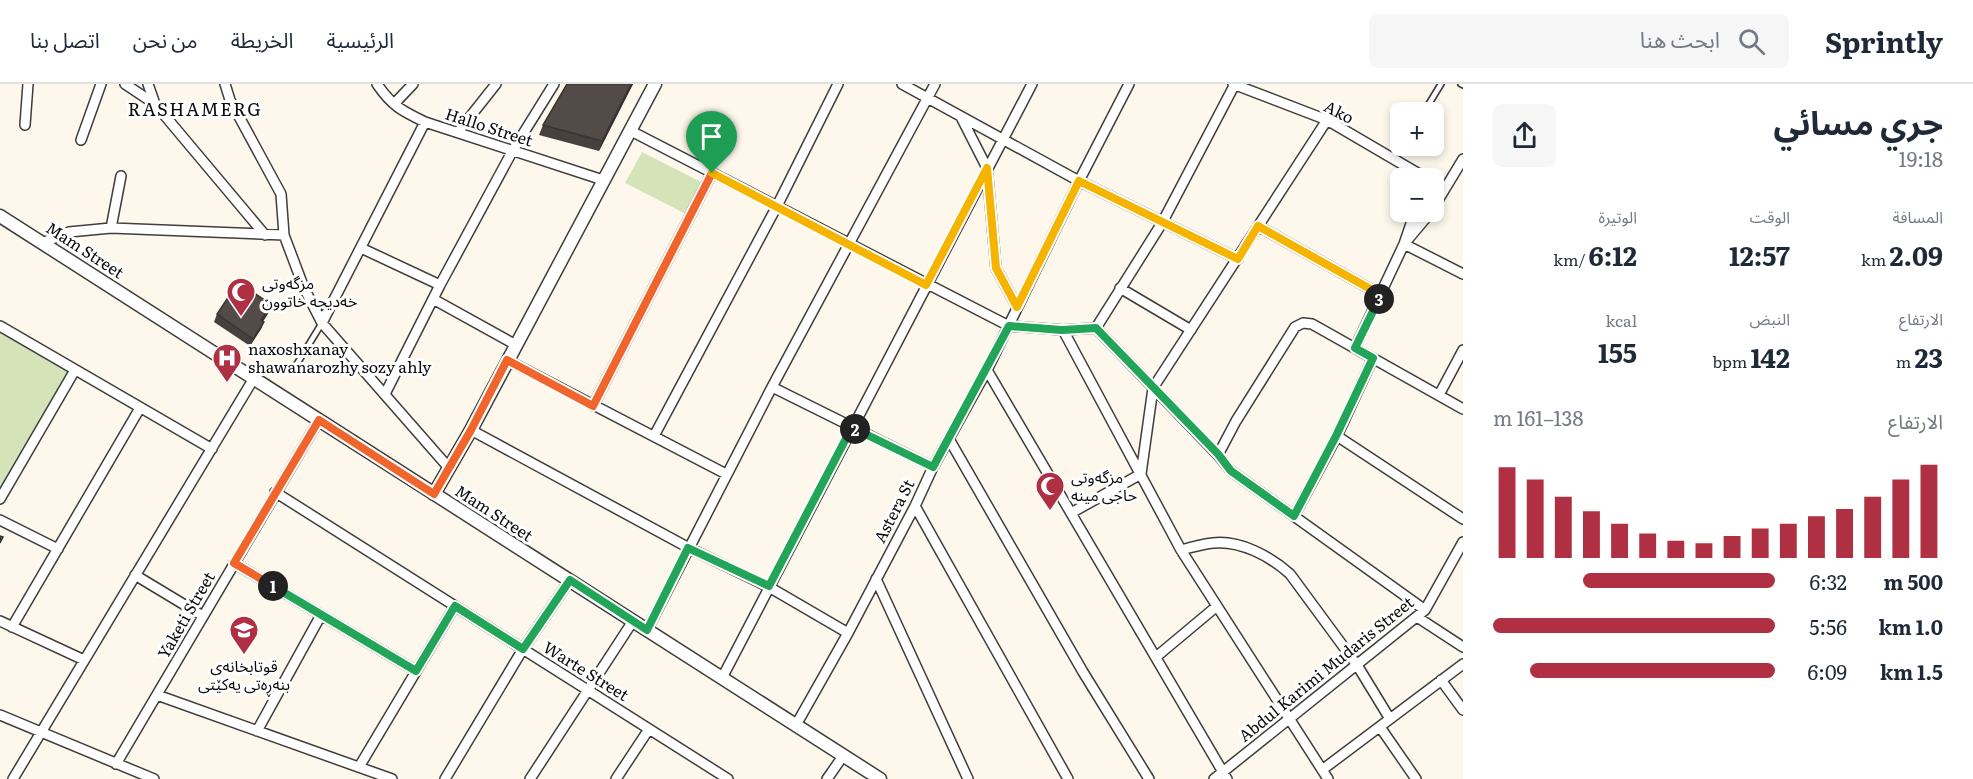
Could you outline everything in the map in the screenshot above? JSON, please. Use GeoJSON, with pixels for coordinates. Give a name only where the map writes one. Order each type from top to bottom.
{"type":"FeatureCollection","features":[{"type":"Feature","properties":{"kind":"street"},"geometry":{"type":"LineString","coordinates":[[25,125],[28,84]]}},
{"type":"Feature","properties":{"kind":"street"},"geometry":{"type":"LineString","coordinates":[[81,140],[101,84]]}},
{"type":"Feature","properties":{"kind":"street"},"geometry":{"type":"LineString","coordinates":[[125,84],[155,104],[265,235]]}},
{"type":"Feature","properties":{"kind":"street"},"geometry":{"type":"LineString","coordinates":[[148,84],[155,104]]}},
{"type":"Feature","properties":{"kind":"street"},"geometry":{"type":"LineString","coordinates":[[225,84],[230,100],[281,194],[284,235],[304,288],[322,323],[449,468]]}},
{"type":"Feature","properties":{"kind":"street","name":"Hallo Street"},"geometry":{"type":"LineString","coordinates":[[377,84],[388,100],[425,122],[603,180]]}},
{"type":"Feature","properties":{"kind":"street"},"geometry":{"type":"LineString","coordinates":[[394,104],[413,84]]}},
{"type":"Feature","properties":{"kind":"street"},"geometry":{"type":"LineString","coordinates":[[458,132],[496,84]]}},
{"type":"Feature","properties":{"kind":"street"},"geometry":{"type":"LineString","coordinates":[[385,394],[440,285],[513,150],[554,84]]}},
{"type":"Feature","properties":{"kind":"street"},"geometry":{"type":"LineString","coordinates":[[434,494],[471,430],[655,84]]}},
{"type":"Feature","properties":{"kind":"street"},"geometry":{"type":"LineString","coordinates":[[654,436],[777,206],[838,84]]}},
{"type":"Feature","properties":{"kind":"street"},"geometry":{"type":"LineString","coordinates":[[902,84],[1079,181],[1238,259]]}},
{"type":"Feature","properties":{"kind":"street"},"geometry":{"type":"LineString","coordinates":[[647,630],[726,474],[935,84]]}},
{"type":"Feature","properties":{"kind":"street"},"geometry":{"type":"LineString","coordinates":[[722,678],[1032,84]]}},
{"type":"Feature","properties":{"kind":"street","name":"Astera St"},"geometry":{"type":"LineString","coordinates":[[796,725],[848,633],[933,467],[987,370],[1129,84]]}},
{"type":"Feature","properties":{"kind":"street"},"geometry":{"type":"LineString","coordinates":[[1096,328],[1162,223],[1234,84]]}},
{"type":"Feature","properties":{"kind":"street","name":"Ako"},"geometry":{"type":"LineString","coordinates":[[1234,84],[1327,120],[1409,168]]}},
{"type":"Feature","properties":{"kind":"street"},"geometry":{"type":"LineString","coordinates":[[962,117],[987,168],[996,268],[1017,307]]}},
{"type":"Feature","properties":{"kind":"street"},"geometry":{"type":"LineString","coordinates":[[1141,474],[1153,388],[1327,120]]}},
{"type":"Feature","properties":{"kind":"street"},"geometry":{"type":"LineString","coordinates":[[322,323],[425,122]]}},
{"type":"Feature","properties":{"kind":"street"},"geometry":{"type":"LineString","coordinates":[[631,131],[848,245],[1009,326],[1062,330],[1096,328],[1218,454],[1231,471],[1425,610]]}},
{"type":"Feature","properties":{"kind":"street"},"geometry":{"type":"LineString","coordinates":[[1444,190],[1461,165]]}},
{"type":"Feature","properties":{"kind":"street"},"geometry":{"type":"LineString","coordinates":[[593,406],[712,173]]}},
{"type":"Feature","properties":{"kind":"street"},"geometry":{"type":"LineString","coordinates":[[111,228],[121,176]]}},
{"type":"Feature","properties":{"kind":"street","name":"Mam Street"},"geometry":{"type":"LineString","coordinates":[[0,216],[880,779]]}},
{"type":"Feature","properties":{"kind":"street"},"geometry":{"type":"LineString","coordinates":[[1355,348],[1404,244],[1412,222]]}},
{"type":"Feature","properties":{"kind":"street"},"geometry":{"type":"LineString","coordinates":[[1404,244],[1423,222]]}},
{"type":"Feature","properties":{"kind":"street"},"geometry":{"type":"LineString","coordinates":[[1258,226],[1381,295]]}},
{"type":"Feature","properties":{"kind":"street"},"geometry":{"type":"LineString","coordinates":[[42,243],[69,232],[111,228],[284,235]]}},
{"type":"Feature","properties":{"kind":"street"},"geometry":{"type":"LineString","coordinates":[[1404,244],[1463,274]]}},
{"type":"Feature","properties":{"kind":"street"},"geometry":{"type":"LineString","coordinates":[[361,248],[440,285]]}},
{"type":"Feature","properties":{"kind":"street"},"geometry":{"type":"LineString","coordinates":[[1120,288],[1191,330]]}},
{"type":"Feature","properties":{"kind":"street"},"geometry":{"type":"LineString","coordinates":[[433,299],[516,345]]}},
{"type":"Feature","properties":{"kind":"street"},"geometry":{"type":"LineString","coordinates":[[1218,454],[1295,327],[1303,323],[1312,324],[1463,409]]}},
{"type":"Feature","properties":{"kind":"street"},"geometry":{"type":"LineString","coordinates":[[0,326],[212,449]]}},
{"type":"Feature","properties":{"kind":"street"},"geometry":{"type":"LineString","coordinates":[[1062,330],[1181,550],[1328,779]]}},
{"type":"Feature","properties":{"kind":"street"},"geometry":{"type":"LineString","coordinates":[[1439,395],[1463,350]]}},
{"type":"Feature","properties":{"kind":"street"},"geometry":{"type":"LineString","coordinates":[[1294,516],[1373,358]]}},
{"type":"Feature","properties":{"kind":"street"},"geometry":{"type":"LineString","coordinates":[[507,360],[726,474]]}},
{"type":"Feature","properties":{"kind":"street"},"geometry":{"type":"LineString","coordinates":[[0,499],[75,370]]}},
{"type":"Feature","properties":{"kind":"street"},"geometry":{"type":"LineString","coordinates":[[987,370],[1225,775]]}},
{"type":"Feature","properties":{"kind":"street"},"geometry":{"type":"LineString","coordinates":[[13,779],[254,378]]}},
{"type":"Feature","properties":{"kind":"street"},"geometry":{"type":"LineString","coordinates":[[772,387],[933,467]]}},
{"type":"Feature","properties":{"kind":"street"},"geometry":{"type":"LineString","coordinates":[[12,627],[140,408]]}},
{"type":"Feature","properties":{"kind":"street","name":"Yaketi Street"},"geometry":{"type":"LineString","coordinates":[[116,764],[319,420]]}},
{"type":"Feature","properties":{"kind":"street"},"geometry":{"type":"LineString","coordinates":[[471,430],[688,548],[769,586],[848,633]]}},
{"type":"Feature","properties":{"kind":"street"},"geometry":{"type":"LineString","coordinates":[[1336,436],[1463,519]]}},
{"type":"Feature","properties":{"kind":"street"},"geometry":{"type":"LineString","coordinates":[[949,439],[1083,672],[1149,779]]}},
{"type":"Feature","properties":{"kind":"street"},"geometry":{"type":"LineString","coordinates":[[1071,513],[1141,474]]}},
{"type":"Feature","properties":{"kind":"street","name":"Warte Street"},"geometry":{"type":"LineString","coordinates":[[275,492],[728,779]]}},
{"type":"Feature","properties":{"kind":"street"},"geometry":{"type":"LineString","coordinates":[[915,506],[1068,779]]}},
{"type":"Feature","properties":{"kind":"street"},"geometry":{"type":"LineString","coordinates":[[0,520],[58,549]]}},
{"type":"Feature","properties":{"kind":"street"},"geometry":{"type":"LineString","coordinates":[[1181,550],[1214,542],[1255,551],[1279,564],[1290,574],[1357,664],[1390,718]]}},
{"type":"Feature","properties":{"kind":"street","name":"Abdul Karimi Mudaris Street"},"geometry":{"type":"LineString","coordinates":[[1214,779],[1225,775],[1290,719],[1425,610],[1460,555],[1463,542]]}},
{"type":"Feature","properties":{"kind":"street"},"geometry":{"type":"LineString","coordinates":[[234,563],[416,671]]}},
{"type":"Feature","properties":{"kind":"street"},"geometry":{"type":"LineString","coordinates":[[135,576],[203,616]]}},
{"type":"Feature","properties":{"kind":"street"},"geometry":{"type":"LineString","coordinates":[[876,579],[968,779]]}},
{"type":"Feature","properties":{"kind":"street"},"geometry":{"type":"LineString","coordinates":[[444,779],[523,649],[570,580]]}},
{"type":"Feature","properties":{"kind":"street"},"geometry":{"type":"LineString","coordinates":[[359,767],[455,606]]}},
{"type":"Feature","properties":{"kind":"street"},"geometry":{"type":"LineString","coordinates":[[1156,657],[1217,606]]}},
{"type":"Feature","properties":{"kind":"street"},"geometry":{"type":"LineString","coordinates":[[257,730],[321,615]]}},
{"type":"Feature","properties":{"kind":"street"},"geometry":{"type":"LineString","coordinates":[[1417,617],[1463,647]]}},
{"type":"Feature","properties":{"kind":"street"},"geometry":{"type":"LineString","coordinates":[[0,621],[84,660]]}},
{"type":"Feature","properties":{"kind":"street"},"geometry":{"type":"LineString","coordinates":[[530,779],[633,621]]}},
{"type":"Feature","properties":{"kind":"street"},"geometry":{"type":"LineString","coordinates":[[1322,770],[1463,664]]}},
{"type":"Feature","properties":{"kind":"street"},"geometry":{"type":"LineString","coordinates":[[1441,680],[1463,710]]}},
{"type":"Feature","properties":{"kind":"street"},"geometry":{"type":"LineString","coordinates":[[157,695],[392,779]]}},
{"type":"Feature","properties":{"kind":"street"},"geometry":{"type":"LineString","coordinates":[[0,715],[154,779]]}},
{"type":"Feature","properties":{"kind":"street"},"geometry":{"type":"LineString","coordinates":[[1380,727],[1416,779]]}},
{"type":"Feature","properties":{"kind":"street"},"geometry":{"type":"LineString","coordinates":[[616,779],[650,729]]}},
{"type":"Feature","properties":{"kind":"street"},"geometry":{"type":"LineString","coordinates":[[827,779],[843,756]]}},
{"type":"Feature","properties":{"kind":"lane"},"geometry":{"type":"LineString","coordinates":[[1430,102],[1442,84]]}},
{"type":"Feature","properties":{"kind":"lane"},"geometry":{"type":"LineString","coordinates":[[295,367],[322,323]]}},
{"type":"Feature","properties":{"kind":"green space"},"geometry":{"type":"Polygon","coordinates":[[[642,152],[703,183],[686,214],[625,183],[642,152]]]}},
{"type":"Feature","properties":{"kind":"green space"},"geometry":{"type":"Polygon","coordinates":[[[0,331],[69,371],[0,491],[0,331]]]}},
{"type":"Feature","properties":{"kind":"building"},"geometry":{"type":"Polygon","coordinates":[[[567,84],[631,84],[602,141],[543,125],[567,84]]]}},
{"type":"Feature","properties":{"kind":"building","name":"مزگەوتی خەدیجە خاتوون"},"geometry":{"type":"Polygon","coordinates":[[[241,284],[272,305],[261,320],[264,322],[253,339],[217,314],[227,299],[230,301],[241,284]]]}},
{"type":"Feature","properties":{"kind":"place","name":"مزگەوتی خەدیجە خاتوون"},"geometry":{"type":"Point","coordinates":[241,318]}},
{"type":"Feature","properties":{"kind":"place","name":"naxoshxanay shawanarozhy sozy ahly"},"geometry":{"type":"Point","coordinates":[227,384]}},
{"type":"Feature","properties":{"kind":"place","name":"مزگەوتی حاجی مینە"},"geometry":{"type":"Point","coordinates":[1050,512]}},
{"type":"Feature","properties":{"kind":"place","name":"قوتابخانەی بنەڕەتی یەکێتی"},"geometry":{"type":"Point","coordinates":[244,656]}},
{"type":"Feature","properties":{"kind":"district","name":"RASHAMERG"},"geometry":{"type":"Point","coordinates":[195,110]}},
{"type":"Feature","properties":{"kind":"route"},"geometry":{"type":"LineString","coordinates":[[987,168],[996,268],[1017,307],[1079,181],[1238,259],[1258,226],[1381,295],[1355,348],[1373,358],[1294,516],[1231,471],[1218,454],[1096,328],[1062,330],[1009,326],[933,467],[852,427],[769,586],[688,548],[647,630],[570,580],[523,649],[455,606],[416,671],[234,563],[319,420],[434,494],[471,430],[507,360],[593,406],[712,173],[926,285],[987,168]]}}]}
